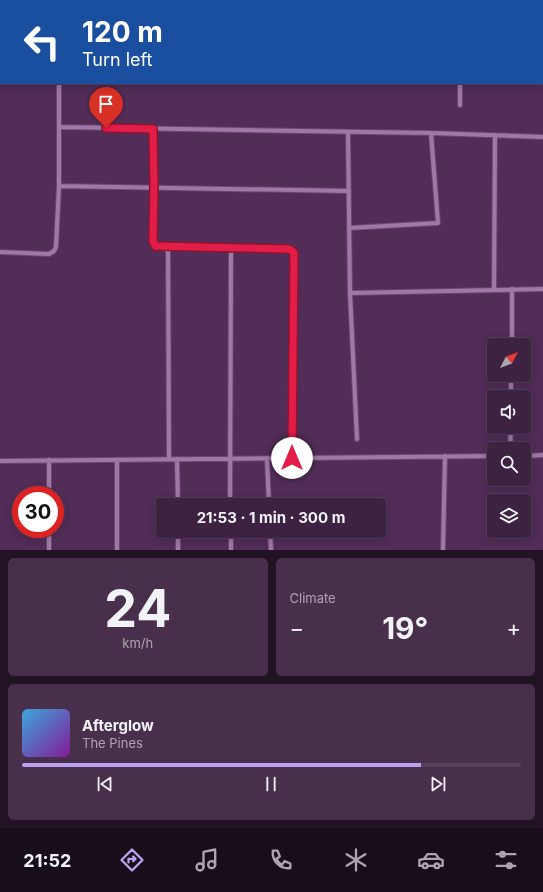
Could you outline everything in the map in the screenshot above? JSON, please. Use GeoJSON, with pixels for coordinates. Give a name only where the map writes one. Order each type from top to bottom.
{"type":"FeatureCollection","features":[{"type":"Feature","properties":{"kind":"street"},"geometry":{"type":"LineString","coordinates":[[0,252],[49,254],[54,251],[56,247],[59,186],[59,84]]}},
{"type":"Feature","properties":{"kind":"street"},"geometry":{"type":"LineString","coordinates":[[460,84],[460,105]]}},
{"type":"Feature","properties":{"kind":"street"},"geometry":{"type":"LineString","coordinates":[[60,127],[348,133],[431,133],[543,137]]}},
{"type":"Feature","properties":{"kind":"street"},"geometry":{"type":"LineString","coordinates":[[153,129],[153,241],[155,246],[287,249],[294,253],[292,458]]}},
{"type":"Feature","properties":{"kind":"street"},"geometry":{"type":"LineString","coordinates":[[348,133],[350,293],[357,439]]}},
{"type":"Feature","properties":{"kind":"street"},"geometry":{"type":"LineString","coordinates":[[349,228],[438,223],[431,133]]}},
{"type":"Feature","properties":{"kind":"street"},"geometry":{"type":"LineString","coordinates":[[494,290],[495,135]]}},
{"type":"Feature","properties":{"kind":"street"},"geometry":{"type":"LineString","coordinates":[[59,186],[349,191]]}},
{"type":"Feature","properties":{"kind":"street"},"geometry":{"type":"LineString","coordinates":[[168,246],[169,459]]}},
{"type":"Feature","properties":{"kind":"street"},"geometry":{"type":"LineString","coordinates":[[230,498],[231,248]]}},
{"type":"Feature","properties":{"kind":"street"},"geometry":{"type":"LineString","coordinates":[[512,289],[512,338]]}},
{"type":"Feature","properties":{"kind":"street"},"geometry":{"type":"LineString","coordinates":[[350,293],[543,289]]}},
{"type":"Feature","properties":{"kind":"street"},"geometry":{"type":"LineString","coordinates":[[531,456],[543,455]]}},
{"type":"Feature","properties":{"kind":"street"},"geometry":{"type":"LineString","coordinates":[[443,550],[445,456]]}},
{"type":"Feature","properties":{"kind":"street"},"geometry":{"type":"LineString","coordinates":[[0,461],[487,456]]}},
{"type":"Feature","properties":{"kind":"street"},"geometry":{"type":"LineString","coordinates":[[267,458],[269,498]]}},
{"type":"Feature","properties":{"kind":"street"},"geometry":{"type":"LineString","coordinates":[[177,459],[178,498]]}},
{"type":"Feature","properties":{"kind":"street"},"geometry":{"type":"LineString","coordinates":[[49,460],[49,486]]}},
{"type":"Feature","properties":{"kind":"street"},"geometry":{"type":"LineString","coordinates":[[117,460],[117,550]]}},
{"type":"Feature","properties":{"kind":"street"},"geometry":{"type":"LineString","coordinates":[[49,538],[49,550]]}},
{"type":"Feature","properties":{"kind":"street"},"geometry":{"type":"LineString","coordinates":[[178,538],[178,550]]}},
{"type":"Feature","properties":{"kind":"street"},"geometry":{"type":"LineString","coordinates":[[231,538],[231,550]]}},
{"type":"Feature","properties":{"kind":"street"},"geometry":{"type":"LineString","coordinates":[[270,538],[271,550]]}},
{"type":"Feature","properties":{"kind":"route"},"geometry":{"type":"LineString","coordinates":[[106,128],[153,129],[153,241],[155,246],[287,249],[294,253],[292,458]]}}]}
